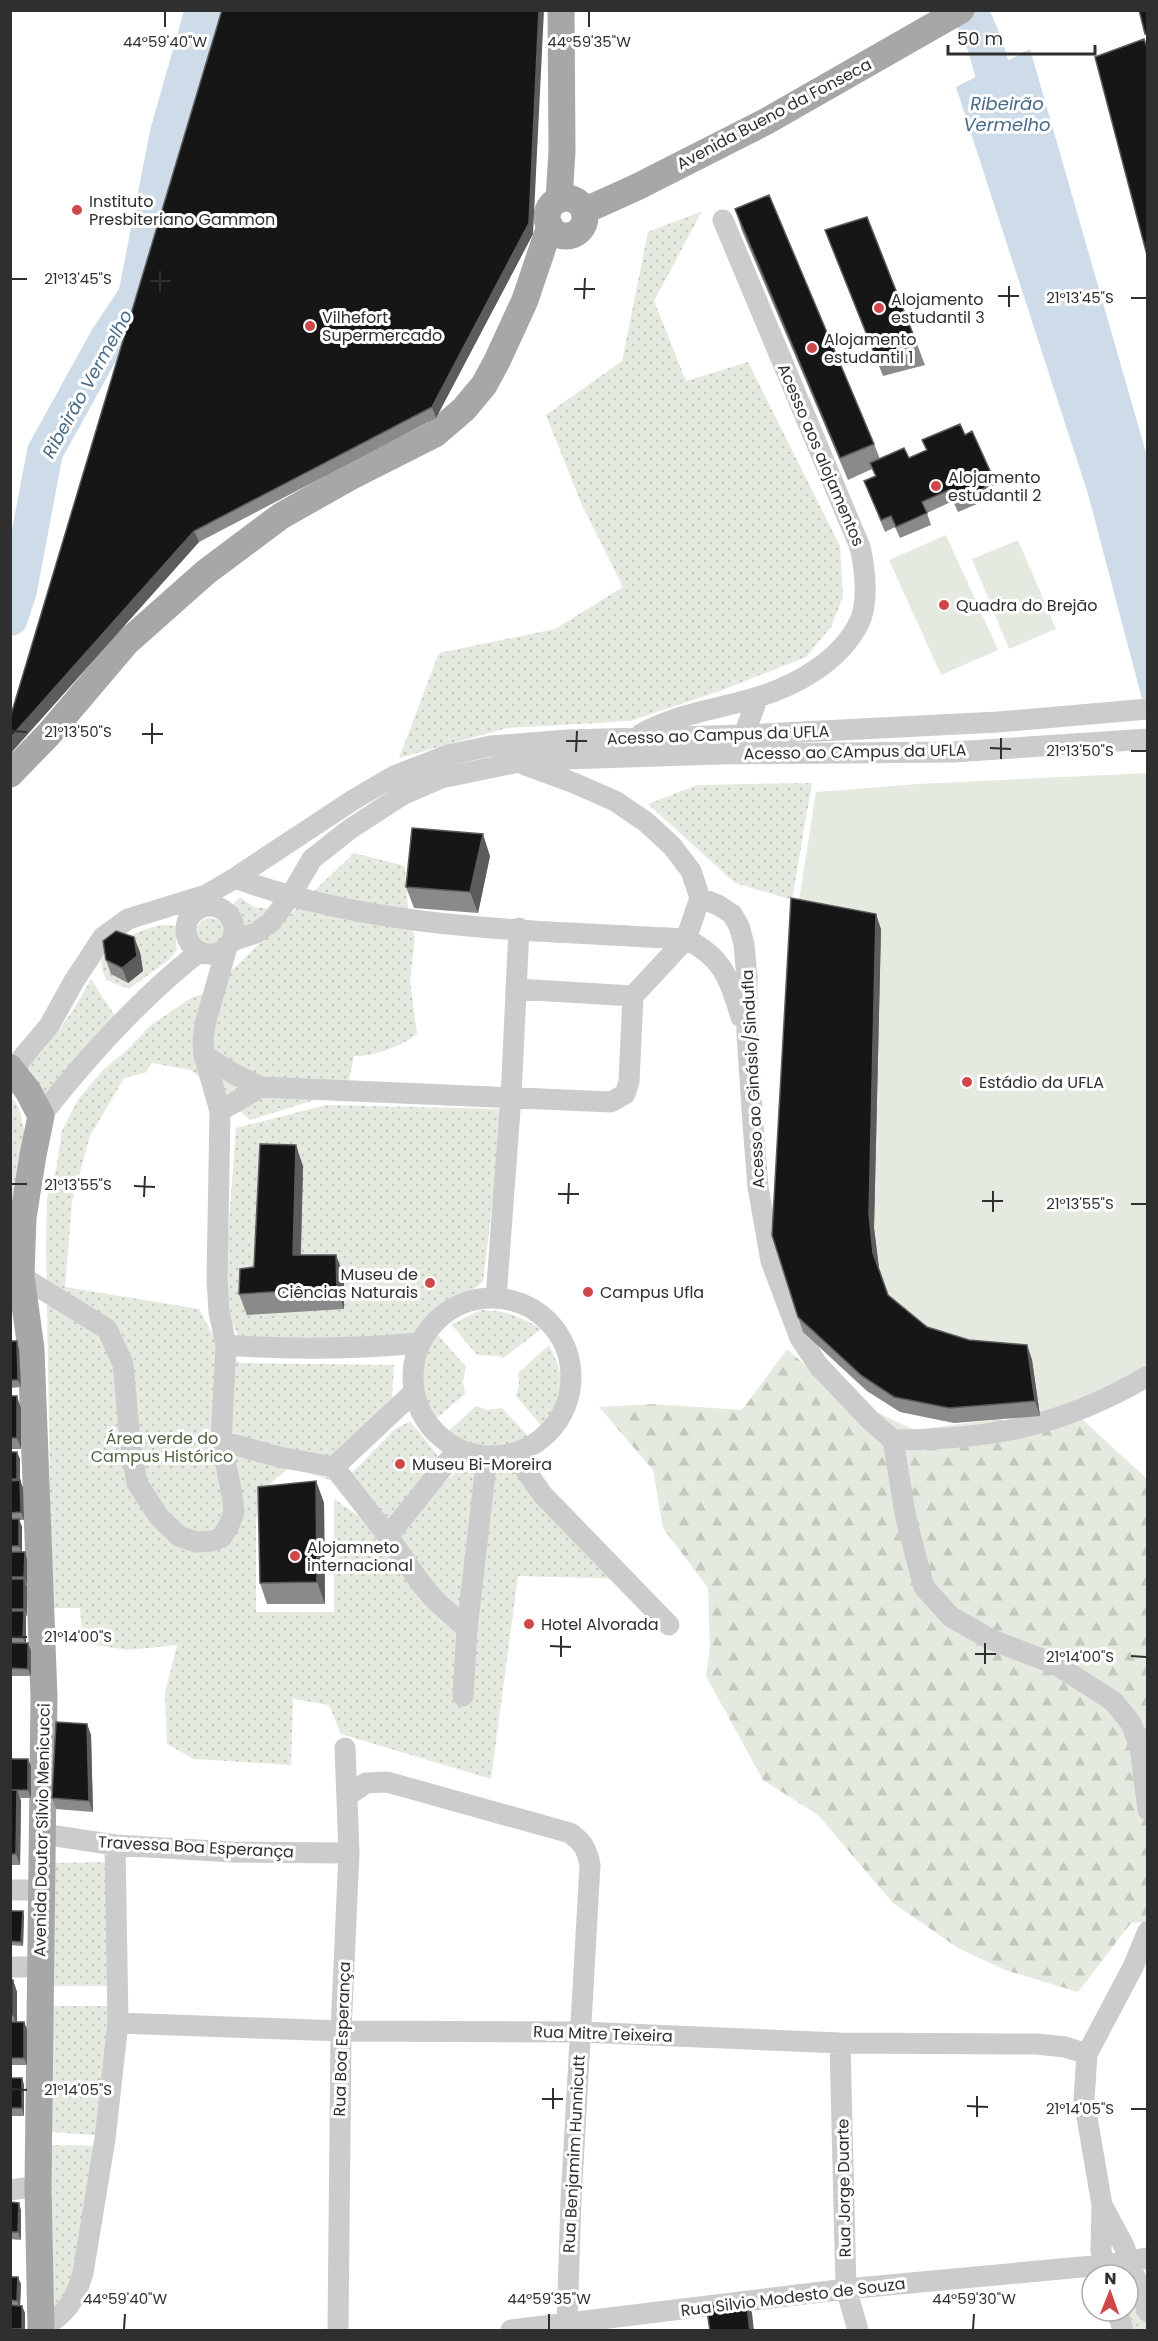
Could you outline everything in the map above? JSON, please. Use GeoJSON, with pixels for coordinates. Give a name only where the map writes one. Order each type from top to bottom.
{"type":"FeatureCollection","features":[{"type":"Feature","properties":{"kind":"main road"},"geometry":{"type":"LineString","coordinates":[[559,200],[562,151],[561,10]]}},
{"type":"Feature","properties":{"kind":"main road","name":"Avenida Bueno da Fonseca"},"geometry":{"type":"LineString","coordinates":[[584,211],[638,187],[765,122],[961,10]]}},
{"type":"Feature","properties":{"kind":"main road"},"geometry":{"type":"LineString","coordinates":[[565,198],[577,201],[584,211],[584,223],[577,233],[559,235],[550,226],[547,214],[554,203],[559,200],[565,198]]}},
{"type":"Feature","properties":{"kind":"main road"},"geometry":{"type":"LineString","coordinates":[[10,774],[48,735],[126,643],[206,572],[281,516],[350,477],[435,434],[464,409],[484,385],[497,361],[525,300],[550,226]]}},
{"type":"Feature","properties":{"kind":"main road"},"geometry":{"type":"LineString","coordinates":[[11,1069],[28,1091],[42,1116]]}},
{"type":"Feature","properties":{"kind":"main road","name":"Avenida Doutor Sílvio Menicucci"},"geometry":{"type":"LineString","coordinates":[[41,2330],[38,2186],[44,1697],[16,1281],[23,1218],[42,1116]]}},
{"type":"Feature","properties":{"kind":"street","name":"Acesso aos alojamentos"},"geometry":{"type":"LineString","coordinates":[[635,737],[657,725],[697,711],[758,697],[819,669],[842,648],[860,622],[865,591],[865,569],[860,547],[723,220]]}},
{"type":"Feature","properties":{"kind":"street"},"geometry":{"type":"LineString","coordinates":[[744,735],[758,697]]}},
{"type":"Feature","properties":{"kind":"street","name":"Acesso ao Campus da UFLA"},"geometry":{"type":"LineString","coordinates":[[11,1069],[49,1026],[103,936],[128,919],[205,901],[363,794],[394,776],[447,755],[491,746],[635,737],[744,735],[998,722],[1148,709]]}},
{"type":"Feature","properties":{"kind":"street","name":"Acesso ao CAmpus da UFLA"},"geometry":{"type":"LineString","coordinates":[[230,944],[256,933],[271,922],[291,895],[312,859],[350,829],[404,794],[441,778],[519,762],[720,754],[953,752],[1148,739]]}},
{"type":"Feature","properties":{"kind":"street"},"geometry":{"type":"LineString","coordinates":[[204,1055],[234,1074],[261,1087],[611,1101],[625,1094],[628,1082],[633,996],[686,939],[700,898],[691,871],[672,846],[646,822],[615,801],[519,762]]}},
{"type":"Feature","properties":{"kind":"street"},"geometry":{"type":"LineString","coordinates":[[236,878],[330,905],[383,915],[436,922],[686,939],[704,948],[716,959],[733,992],[747,1034]]}},
{"type":"Feature","properties":{"kind":"street","name":"Acesso ao Ginásio/Sindufla"},"geometry":{"type":"LineString","coordinates":[[700,898],[732,914],[739,926],[744,944],[747,978],[747,1034],[758,1187],[771,1261],[800,1338],[818,1365],[871,1421],[893,1440]]}},
{"type":"Feature","properties":{"kind":"street"},"geometry":{"type":"LineString","coordinates":[[16,1281],[107,1329],[123,1364],[130,1441],[137,1483],[159,1517],[179,1536],[196,1542],[213,1541],[222,1537],[234,1512],[221,1441],[226,1345],[219,1312],[217,1280],[220,1111],[204,1055],[205,1024],[234,932],[229,915],[205,901],[188,922],[186,933],[190,944],[199,952],[209,955],[219,953],[230,944]]}},
{"type":"Feature","properties":{"kind":"street"},"geometry":{"type":"LineString","coordinates":[[496,1298],[511,1097],[519,928]]}},
{"type":"Feature","properties":{"kind":"street"},"geometry":{"type":"LineString","coordinates":[[42,1116],[68,1082],[126,1018],[161,982],[199,952]]}},
{"type":"Feature","properties":{"kind":"street"},"geometry":{"type":"LineString","coordinates":[[517,989],[633,996]]}},
{"type":"Feature","properties":{"kind":"street"},"geometry":{"type":"LineString","coordinates":[[220,1111],[261,1087]]}},
{"type":"Feature","properties":{"kind":"street"},"geometry":{"type":"LineString","coordinates":[[496,1298],[527,1306],[552,1324],[568,1351],[572,1382],[564,1412],[545,1437],[518,1453],[487,1456],[457,1450],[432,1431],[416,1404],[412,1373],[420,1343],[439,1318],[465,1302],[496,1298]]}},
{"type":"Feature","properties":{"kind":"street"},"geometry":{"type":"LineString","coordinates":[[226,1345],[270,1348],[373,1347],[420,1343]]}},
{"type":"Feature","properties":{"kind":"street"},"geometry":{"type":"LineString","coordinates":[[1148,1376],[1114,1396],[1081,1411],[1038,1425],[941,1440],[893,1440],[906,1519],[924,1587],[951,1617],[992,1640],[1055,1664],[1113,1701],[1131,1723],[1140,1747],[1148,1810]]}},
{"type":"Feature","properties":{"kind":"street"},"geometry":{"type":"LineString","coordinates":[[334,1467],[414,1392]]}},
{"type":"Feature","properties":{"kind":"street"},"geometry":{"type":"LineString","coordinates":[[221,1441],[279,1457],[334,1467],[429,1593],[467,1629]]}},
{"type":"Feature","properties":{"kind":"street"},"geometry":{"type":"LineString","coordinates":[[388,1536],[457,1450]]}},
{"type":"Feature","properties":{"kind":"street"},"geometry":{"type":"LineString","coordinates":[[518,1453],[522,1465],[542,1494],[669,1625]]}},
{"type":"Feature","properties":{"kind":"street"},"geometry":{"type":"LineString","coordinates":[[463,1696],[467,1629],[487,1456]]}},
{"type":"Feature","properties":{"kind":"street","name":"Rua Boa Esperança"},"geometry":{"type":"LineString","coordinates":[[338,2331],[341,2031],[349,1853],[345,1748]]}},
{"type":"Feature","properties":{"kind":"street","name":"Rua Benjamim Hunnicutt"},"geometry":{"type":"LineString","coordinates":[[347,1796],[366,1783],[387,1782],[570,1833],[577,1838],[588,1853],[590,1866],[580,2032],[568,2327]]}},
{"type":"Feature","properties":{"kind":"street","name":"Travessa Boa Esperança"},"geometry":{"type":"LineString","coordinates":[[43,1834],[115,1845],[232,1852],[349,1853]]}},
{"type":"Feature","properties":{"kind":"street"},"geometry":{"type":"LineString","coordinates":[[41,2330],[62,2316],[78,2290],[83,2273],[105,2139],[118,2023],[115,1845]]}},
{"type":"Feature","properties":{"kind":"street"},"geometry":{"type":"LineString","coordinates":[[10,1890],[42,1890]]}},
{"type":"Feature","properties":{"kind":"street"},"geometry":{"type":"LineString","coordinates":[[1104,2263],[1100,2228],[1102,2205],[1084,2100],[1087,2054],[1133,1966],[1148,1931]]}},
{"type":"Feature","properties":{"kind":"street"},"geometry":{"type":"LineString","coordinates":[[10,1967],[40,1967]]}},
{"type":"Feature","properties":{"kind":"street","name":"Rua Mitre Teixeira"},"geometry":{"type":"LineString","coordinates":[[118,2023],[341,2031],[580,2032],[840,2043],[1037,2044],[1065,2046],[1087,2054]]}},
{"type":"Feature","properties":{"kind":"street","name":"Rua Jorge Duarte"},"geometry":{"type":"LineString","coordinates":[[840,2043],[846,2289],[858,2331]]}},
{"type":"Feature","properties":{"kind":"street"},"geometry":{"type":"LineString","coordinates":[[10,2190],[38,2186]]}},
{"type":"Feature","properties":{"kind":"street"},"geometry":{"type":"LineString","coordinates":[[1102,2205],[1139,2260],[1148,2312]]}},
{"type":"Feature","properties":{"kind":"street","name":"Rua Silvio Modesto de Souza"},"geometry":{"type":"LineString","coordinates":[[511,2331],[568,2327],[846,2289],[1080,2272]]}},
{"type":"Feature","properties":{"kind":"green space"},"geometry":{"type":"Polygon","coordinates":[[[702,211],[654,301],[686,381],[748,362],[840,546],[843,597],[831,627],[806,657],[720,691],[630,721],[507,728],[399,758],[439,653],[555,629],[623,587],[582,505],[546,415],[622,361],[648,232],[702,211]]]}},
{"type":"Feature","properties":{"kind":"green space","name":"Quadra do Brejão"},"geometry":{"type":"Polygon","coordinates":[[[946,535],[998,650],[941,675],[889,560],[946,535]]]}},
{"type":"Feature","properties":{"kind":"green space","name":"Quadra do Brejão"},"geometry":{"type":"Polygon","coordinates":[[[1018,540],[1056,629],[1009,649],[972,559],[1018,540]]]}},
{"type":"Feature","properties":{"kind":"green space","name":"Estádio da UFLA"},"geometry":{"type":"Polygon","coordinates":[[[1147,773],[1147,1364],[1107,1394],[1040,1416],[954,1423],[900,1412],[867,1391],[803,1332],[797,913],[816,792],[918,784],[1147,773]]]}},
{"type":"Feature","properties":{"kind":"green space"},"geometry":{"type":"Polygon","coordinates":[[[812,783],[792,900],[735,883],[648,804],[697,785],[812,783]]]}},
{"type":"Feature","properties":{"kind":"green space","name":"Área verde do Campus Histórico"},"geometry":{"type":"Polygon","coordinates":[[[354,853],[405,866],[409,921],[415,937],[410,980],[417,1034],[404,1043],[387,1050],[370,1055],[354,1056],[347,1090],[250,1120],[191,1070],[152,1063],[145,1073],[124,1078],[90,1136],[72,1202],[65,1287],[199,1309],[222,1352],[240,1363],[394,1365],[391,1412],[343,1473],[352,1473],[395,1429],[410,1421],[443,1462],[396,1528],[336,1482],[290,1467],[266,1489],[258,1510],[256,1612],[334,1612],[334,1499],[388,1536],[460,1468],[488,1468],[515,1464],[627,1579],[518,1576],[491,1779],[341,1734],[329,1705],[293,1699],[291,1765],[194,1759],[167,1744],[165,1693],[177,1645],[127,1650],[83,1643],[80,1608],[52,1608],[47,1198],[56,1170],[62,1130],[79,1098],[105,1068],[126,1051],[151,1025],[191,998],[209,992],[354,853]]]}},
{"type":"Feature","properties":{"kind":"green space"},"geometry":{"type":"Polygon","coordinates":[[[240,897],[254,907],[272,909],[242,934],[238,919],[227,910],[240,897]]]}},
{"type":"Feature","properties":{"kind":"green space"},"geometry":{"type":"Polygon","coordinates":[[[211,918],[222,922],[226,933],[222,944],[211,948],[200,944],[196,933],[200,922],[211,918]]]}},
{"type":"Feature","properties":{"kind":"green space"},"geometry":{"type":"Polygon","coordinates":[[[166,925],[178,926],[177,949],[170,959],[129,989],[106,980],[101,959],[131,936],[166,925]]]}},
{"type":"Feature","properties":{"kind":"green space"},"geometry":{"type":"Polygon","coordinates":[[[91,979],[115,1016],[41,1101],[21,1074],[60,1029],[91,979]]]}},
{"type":"Feature","properties":{"kind":"green space"},"geometry":{"type":"Polygon","coordinates":[[[11,1096],[19,1108],[25,1134],[11,1249],[11,1096]]]}},
{"type":"Feature","properties":{"kind":"green space"},"geometry":{"type":"Polygon","coordinates":[[[326,1105],[504,1109],[483,1282],[404,1341],[242,1344],[223,1303],[236,1128],[326,1105]]]}},
{"type":"Feature","properties":{"kind":"green space"},"geometry":{"type":"Polygon","coordinates":[[[482,1310],[513,1315],[541,1329],[504,1358],[477,1355],[451,1324],[482,1310]]]}},
{"type":"Feature","properties":{"kind":"green space"},"geometry":{"type":"Polygon","coordinates":[[[437,1334],[466,1367],[463,1381],[465,1394],[432,1422],[422,1398],[417,1374],[421,1354],[437,1334]]]}},
{"type":"Feature","properties":{"kind":"green space"},"geometry":{"type":"Polygon","coordinates":[[[549,1345],[559,1368],[561,1388],[556,1407],[543,1428],[516,1396],[519,1385],[518,1373],[549,1345]]]}},
{"type":"Feature","properties":{"kind":"green space"},"geometry":{"type":"Polygon","coordinates":[[[787,1349],[837,1393],[914,1430],[990,1420],[1082,1419],[1147,1479],[1147,1922],[1131,1923],[1078,1992],[1005,1970],[958,1948],[893,1903],[818,1815],[763,1780],[706,1676],[710,1647],[708,1588],[663,1528],[653,1470],[599,1407],[654,1404],[742,1410],[787,1349]]]}},
{"type":"Feature","properties":{"kind":"green space"},"geometry":{"type":"Polygon","coordinates":[[[476,1406],[488,1410],[502,1408],[531,1439],[497,1452],[487,1452],[467,1447],[445,1434],[476,1406]]]}},
{"type":"Feature","properties":{"kind":"green space"},"geometry":{"type":"Polygon","coordinates":[[[112,1862],[115,1986],[52,1986],[51,1863],[112,1862]]]}},
{"type":"Feature","properties":{"kind":"green space"},"geometry":{"type":"Polygon","coordinates":[[[53,2006],[110,2006],[96,2135],[50,2132],[53,2006]]]}},
{"type":"Feature","properties":{"kind":"green space"},"geometry":{"type":"Polygon","coordinates":[[[50,2145],[94,2146],[71,2296],[54,2306],[50,2145]]]}},
{"type":"Feature","properties":{"kind":"green space"},"geometry":{"type":"Polygon","coordinates":[[[1140,2301],[1147,2330],[1129,2330],[1129,2323],[1140,2323],[1140,2301]]]}},
{"type":"Feature","properties":{"kind":"water","name":"Ribeirão Vermelho"},"geometry":{"type":"Polygon","coordinates":[[[1030,49],[1147,456],[1147,698],[1142,699],[1088,494],[956,87],[1030,49]]]}},
{"type":"Feature","properties":{"kind":"building","name":"Vilhefort Supermercado"},"geometry":{"type":"Polygon","coordinates":[[[222,10],[539,10],[529,223],[432,407],[194,531],[10,738],[10,718],[222,10]]]}},
{"type":"Feature","properties":{"kind":"building"},"geometry":{"type":"Polygon","coordinates":[[[1139,10],[1148,10],[1148,34],[1145,34],[1139,10]]]}},
{"type":"Feature","properties":{"kind":"building"},"geometry":{"type":"Polygon","coordinates":[[[1144,39],[1148,50],[1148,259],[1095,57],[1144,39]]]}},
{"type":"Feature","properties":{"kind":"building","name":"Alojamento estudantil 1"},"geometry":{"type":"Polygon","coordinates":[[[769,195],[874,444],[840,458],[735,209],[769,195]]]}},
{"type":"Feature","properties":{"kind":"building","name":"Alojamento estudantil 3"},"geometry":{"type":"Polygon","coordinates":[[[867,217],[917,344],[875,355],[825,230],[867,217]]]}},
{"type":"Feature","properties":{"kind":"building","name":"Alojamento estudantil 2"},"geometry":{"type":"Polygon","coordinates":[[[960,424],[965,435],[972,431],[991,473],[980,478],[985,488],[954,501],[949,490],[922,502],[927,513],[896,527],[891,516],[881,520],[864,481],[876,476],[870,463],[904,448],[909,458],[927,450],[922,440],[960,424]]]}},
{"type":"Feature","properties":{"kind":"building"},"geometry":{"type":"Polygon","coordinates":[[[412,828],[483,834],[470,892],[406,887],[412,828]]]}},
{"type":"Feature","properties":{"kind":"building"},"geometry":{"type":"Polygon","coordinates":[[[791,898],[876,914],[869,1214],[873,1253],[888,1295],[927,1327],[969,1340],[1027,1345],[1035,1401],[949,1408],[894,1397],[862,1376],[798,1317],[772,1235],[791,898]]]}},
{"type":"Feature","properties":{"kind":"building"},"geometry":{"type":"Polygon","coordinates":[[[116,931],[134,937],[137,956],[122,968],[106,960],[103,941],[116,931]]]}},
{"type":"Feature","properties":{"kind":"building"},"geometry":{"type":"Polygon","coordinates":[[[260,1144],[296,1145],[293,1255],[336,1255],[337,1288],[239,1294],[240,1269],[254,1267],[260,1144]]]}},
{"type":"Feature","properties":{"kind":"building"},"geometry":{"type":"Polygon","coordinates":[[[10,1341],[17,1341],[18,1380],[10,1380],[10,1341]]]}},
{"type":"Feature","properties":{"kind":"building"},"geometry":{"type":"Polygon","coordinates":[[[10,1396],[17,1396],[17,1438],[10,1438],[10,1396]]]}},
{"type":"Feature","properties":{"kind":"building"},"geometry":{"type":"Polygon","coordinates":[[[10,1452],[17,1452],[17,1479],[10,1479],[10,1452]]]}},
{"type":"Feature","properties":{"kind":"building"},"geometry":{"type":"Polygon","coordinates":[[[20,1480],[21,1512],[10,1513],[10,1481],[20,1480]]]}},
{"type":"Feature","properties":{"kind":"building","name":"Alojamneto internacional"},"geometry":{"type":"Polygon","coordinates":[[[316,1481],[317,1582],[260,1583],[258,1487],[316,1481]]]}},
{"type":"Feature","properties":{"kind":"building"},"geometry":{"type":"Polygon","coordinates":[[[10,1519],[19,1519],[19,1546],[10,1546],[10,1519]]]}},
{"type":"Feature","properties":{"kind":"building"},"geometry":{"type":"Polygon","coordinates":[[[10,1552],[25,1552],[24,1577],[10,1577],[10,1552]]]}},
{"type":"Feature","properties":{"kind":"building"},"geometry":{"type":"Polygon","coordinates":[[[10,1579],[24,1579],[24,1609],[10,1609],[10,1579]]]}},
{"type":"Feature","properties":{"kind":"building"},"geometry":{"type":"Polygon","coordinates":[[[10,1611],[24,1611],[23,1638],[10,1637],[10,1611]]]}},
{"type":"Feature","properties":{"kind":"building"},"geometry":{"type":"Polygon","coordinates":[[[10,1643],[28,1643],[28,1669],[10,1668],[10,1643]]]}},
{"type":"Feature","properties":{"kind":"building"},"geometry":{"type":"Polygon","coordinates":[[[56,1722],[87,1724],[89,1801],[52,1798],[56,1722]]]}},
{"type":"Feature","properties":{"kind":"building"},"geometry":{"type":"Polygon","coordinates":[[[10,1759],[28,1759],[28,1790],[10,1790],[10,1759]]]}},
{"type":"Feature","properties":{"kind":"building"},"geometry":{"type":"Polygon","coordinates":[[[10,1790],[17,1790],[16,1854],[10,1854],[10,1790]]]}},
{"type":"Feature","properties":{"kind":"building"},"geometry":{"type":"Polygon","coordinates":[[[10,1911],[23,1911],[21,1942],[10,1941],[10,1911]]]}},
{"type":"Feature","properties":{"kind":"building"},"geometry":{"type":"Polygon","coordinates":[[[10,1980],[13,1980],[13,2015],[10,2015],[10,1980]]]}},
{"type":"Feature","properties":{"kind":"building"},"geometry":{"type":"Polygon","coordinates":[[[10,2022],[24,2022],[24,2058],[10,2058],[10,2022]]]}},
{"type":"Feature","properties":{"kind":"building"},"geometry":{"type":"Polygon","coordinates":[[[10,2078],[22,2078],[22,2108],[10,2108],[10,2078]]]}},
{"type":"Feature","properties":{"kind":"building"},"geometry":{"type":"Polygon","coordinates":[[[10,2202],[19,2203],[18,2232],[10,2232],[10,2202]]]}},
{"type":"Feature","properties":{"kind":"building"},"geometry":{"type":"Polygon","coordinates":[[[10,2277],[18,2277],[17,2301],[10,2300],[10,2277]]]}},
{"type":"Feature","properties":{"kind":"building"},"geometry":{"type":"Polygon","coordinates":[[[746,2298],[750,2331],[710,2331],[706,2304],[746,2298]]]}},
{"type":"Feature","properties":{"kind":"building"},"geometry":{"type":"Polygon","coordinates":[[[10,2305],[22,2306],[22,2329],[10,2329],[10,2305]]]}},
{"type":"Feature","properties":{"kind":"waterway","name":"Ribeirão Vermelho"},"geometry":{"type":"LineString","coordinates":[[10,618],[19,590],[45,452],[108,338],[136,296],[168,133],[203,10]]}},
{"type":"Feature","properties":{"kind":"waterway","name":"Ribeirão Vermelho"},"geometry":{"type":"LineString","coordinates":[[970,10],[985,45],[1005,115]]}},
{"type":"Feature","properties":{"kind":"place","name":"Instituto Presbiteriano Gammon"},"geometry":{"type":"Point","coordinates":[77,210]}},
{"type":"Feature","properties":{"kind":"place","name":"Alojamento estudantil 3"},"geometry":{"type":"Point","coordinates":[879,308]}},
{"type":"Feature","properties":{"kind":"place","name":"Vilhefort Supermercado"},"geometry":{"type":"Point","coordinates":[310,326]}},
{"type":"Feature","properties":{"kind":"place","name":"Alojamento estudantil 1"},"geometry":{"type":"Point","coordinates":[812,348]}},
{"type":"Feature","properties":{"kind":"place","name":"Alojamento estudantil 2"},"geometry":{"type":"Point","coordinates":[936,486]}},
{"type":"Feature","properties":{"kind":"place","name":"Quadra do Brejão"},"geometry":{"type":"Point","coordinates":[944,605]}},
{"type":"Feature","properties":{"kind":"place","name":"Estádio da UFLA"},"geometry":{"type":"Point","coordinates":[967,1082]}},
{"type":"Feature","properties":{"kind":"place","name":"Museu de Ciências Naturais"},"geometry":{"type":"Point","coordinates":[430,1283]}},
{"type":"Feature","properties":{"kind":"place","name":"Campus Ufla"},"geometry":{"type":"Point","coordinates":[588,1292]}},
{"type":"Feature","properties":{"kind":"place","name":"Museu Bi-Moreira"},"geometry":{"type":"Point","coordinates":[400,1464]}},
{"type":"Feature","properties":{"kind":"place","name":"Alojamneto internacional"},"geometry":{"type":"Point","coordinates":[295,1556]}},
{"type":"Feature","properties":{"kind":"place","name":"Hotel Alvorada"},"geometry":{"type":"Point","coordinates":[529,1624]}}]}
